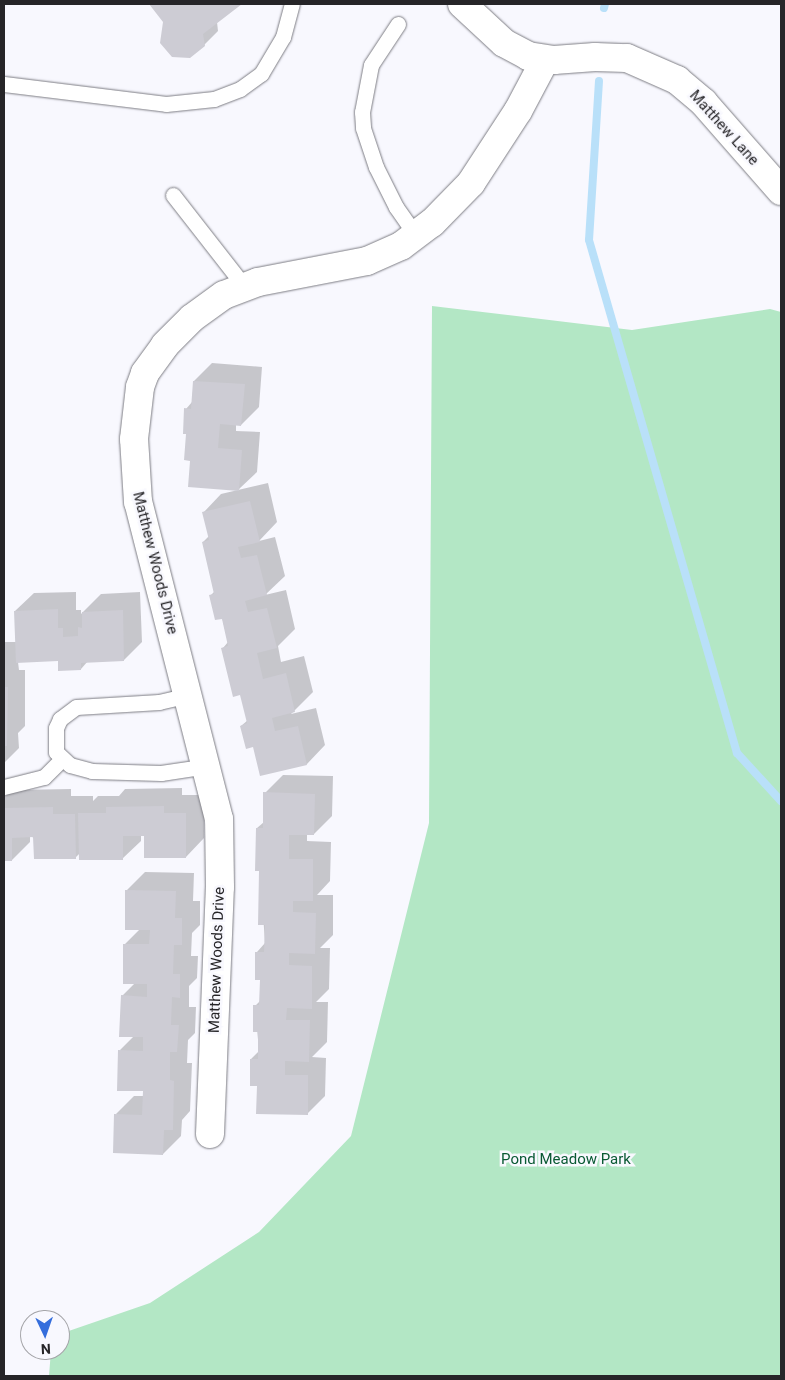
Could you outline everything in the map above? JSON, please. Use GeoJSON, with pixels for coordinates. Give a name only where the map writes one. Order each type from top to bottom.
{"type":"FeatureCollection","features":[{"type":"Feature","properties":{"kind":"street"},"geometry":{"type":"LineString","coordinates":[[462,4],[504,43],[545,60]]}},
{"type":"Feature","properties":{"kind":"street","name":"Matthew Lane"},"geometry":{"type":"LineString","coordinates":[[545,60],[610,56],[627,58],[661,71],[704,103],[781,191]]}},
{"type":"Feature","properties":{"kind":"street","name":"Matthew Woods Drive"},"geometry":{"type":"LineString","coordinates":[[210,1134],[220,841],[216,801],[208,766],[138,502],[134,452],[136,404],[145,373],[166,345],[208,305],[244,286],[367,261],[416,236],[448,210],[471,184],[518,111],[545,60]]}},
{"type":"Feature","properties":{"kind":"lane"},"geometry":{"type":"LineString","coordinates":[[4,84],[166,104],[214,100],[240,89],[261,74],[283,37],[292,4]]}},
{"type":"Feature","properties":{"kind":"lane"},"geometry":{"type":"LineString","coordinates":[[398,24],[371,65],[362,112],[363,128],[376,167],[396,207],[416,236]]}},
{"type":"Feature","properties":{"kind":"lane"},"geometry":{"type":"LineString","coordinates":[[173,195],[244,286]]}},
{"type":"Feature","properties":{"kind":"lane"},"geometry":{"type":"LineString","coordinates":[[189,694],[159,702],[76,707],[60,718],[56,728],[56,752],[62,759],[80,769],[105,772],[161,773],[208,766]]}},
{"type":"Feature","properties":{"kind":"lane"},"geometry":{"type":"LineString","coordinates":[[4,787],[39,779],[62,759]]}},
{"type":"Feature","properties":{"kind":"green space","name":"Pond Meadow Park"},"geometry":{"type":"Polygon","coordinates":[[[432,306],[632,330],[770,309],[781,312],[781,1376],[49,1376],[50,1360],[70,1360],[70,1331],[150,1303],[259,1232],[351,1136],[429,823],[432,306]]]}},
{"type":"Feature","properties":{"kind":"building"},"geometry":{"type":"Polygon","coordinates":[[[149,4],[242,4],[203,34],[205,46],[190,58],[172,57],[160,43],[163,22],[149,4]]]}},
{"type":"Feature","properties":{"kind":"building"},"geometry":{"type":"Polygon","coordinates":[[[193,381],[245,384],[241,426],[220,424],[218,448],[242,450],[239,491],[188,487],[190,461],[184,460],[186,434],[183,434],[184,408],[191,409],[193,381]]]}},
{"type":"Feature","properties":{"kind":"building"},"geometry":{"type":"Polygon","coordinates":[[[250,501],[260,542],[238,547],[241,558],[257,555],[267,595],[245,601],[248,612],[267,608],[277,648],[257,653],[263,679],[286,673],[295,712],[272,718],[275,731],[298,726],[307,765],[260,776],[253,747],[246,749],[240,726],[247,723],[240,695],[233,697],[221,648],[228,646],[222,619],[215,620],[209,595],[214,594],[202,542],[209,540],[202,512],[250,501]]]}},
{"type":"Feature","properties":{"kind":"building"},"geometry":{"type":"Polygon","coordinates":[[[58,609],[58,628],[63,628],[63,637],[78,636],[78,627],[82,628],[82,612],[123,610],[124,661],[81,663],[81,670],[58,671],[58,661],[16,663],[14,611],[58,609]]]}},
{"type":"Feature","properties":{"kind":"building"},"geometry":{"type":"Polygon","coordinates":[[[4,687],[8,687],[7,746],[4,746],[4,687]]]}},
{"type":"Feature","properties":{"kind":"building"},"geometry":{"type":"Polygon","coordinates":[[[263,792],[315,794],[314,835],[289,835],[289,859],[313,859],[313,901],[293,901],[293,912],[316,913],[315,954],[289,953],[289,965],[312,966],[312,1009],[287,1008],[286,1020],[310,1020],[309,1062],[285,1061],[285,1075],[308,1075],[308,1115],[256,1114],[257,1086],[250,1086],[250,1059],[258,1059],[258,1032],[253,1032],[253,1005],[259,1005],[260,980],[255,980],[255,952],[264,952],[265,925],[258,925],[259,871],[255,871],[256,828],[263,828],[263,792]]]}},
{"type":"Feature","properties":{"kind":"building"},"geometry":{"type":"Polygon","coordinates":[[[164,806],[164,813],[186,813],[186,858],[144,858],[144,836],[123,836],[123,860],[79,860],[78,813],[106,813],[106,807],[164,806]]]}},
{"type":"Feature","properties":{"kind":"building"},"geometry":{"type":"Polygon","coordinates":[[[53,807],[53,814],[75,814],[76,859],[34,859],[33,837],[12,838],[12,861],[4,861],[4,808],[53,807]]]}},
{"type":"Feature","properties":{"kind":"building"},"geometry":{"type":"Polygon","coordinates":[[[125,890],[176,891],[175,918],[182,918],[182,945],[174,945],[173,974],[180,974],[180,998],[172,997],[171,1025],[179,1025],[177,1052],[170,1052],[170,1080],[174,1081],[173,1130],[164,1130],[163,1155],[113,1153],[114,1114],[142,1115],[143,1091],[117,1091],[118,1050],[143,1051],[143,1037],[119,1037],[121,995],[147,997],[147,984],[123,984],[123,944],[149,944],[150,930],[125,930],[125,890]]]}},
{"type":"Feature","properties":{"kind":"waterway"},"geometry":{"type":"LineString","coordinates":[[604,8],[605,4]]}},
{"type":"Feature","properties":{"kind":"waterway"},"geometry":{"type":"LineString","coordinates":[[599,81],[589,240],[737,753],[781,801]]}}]}
